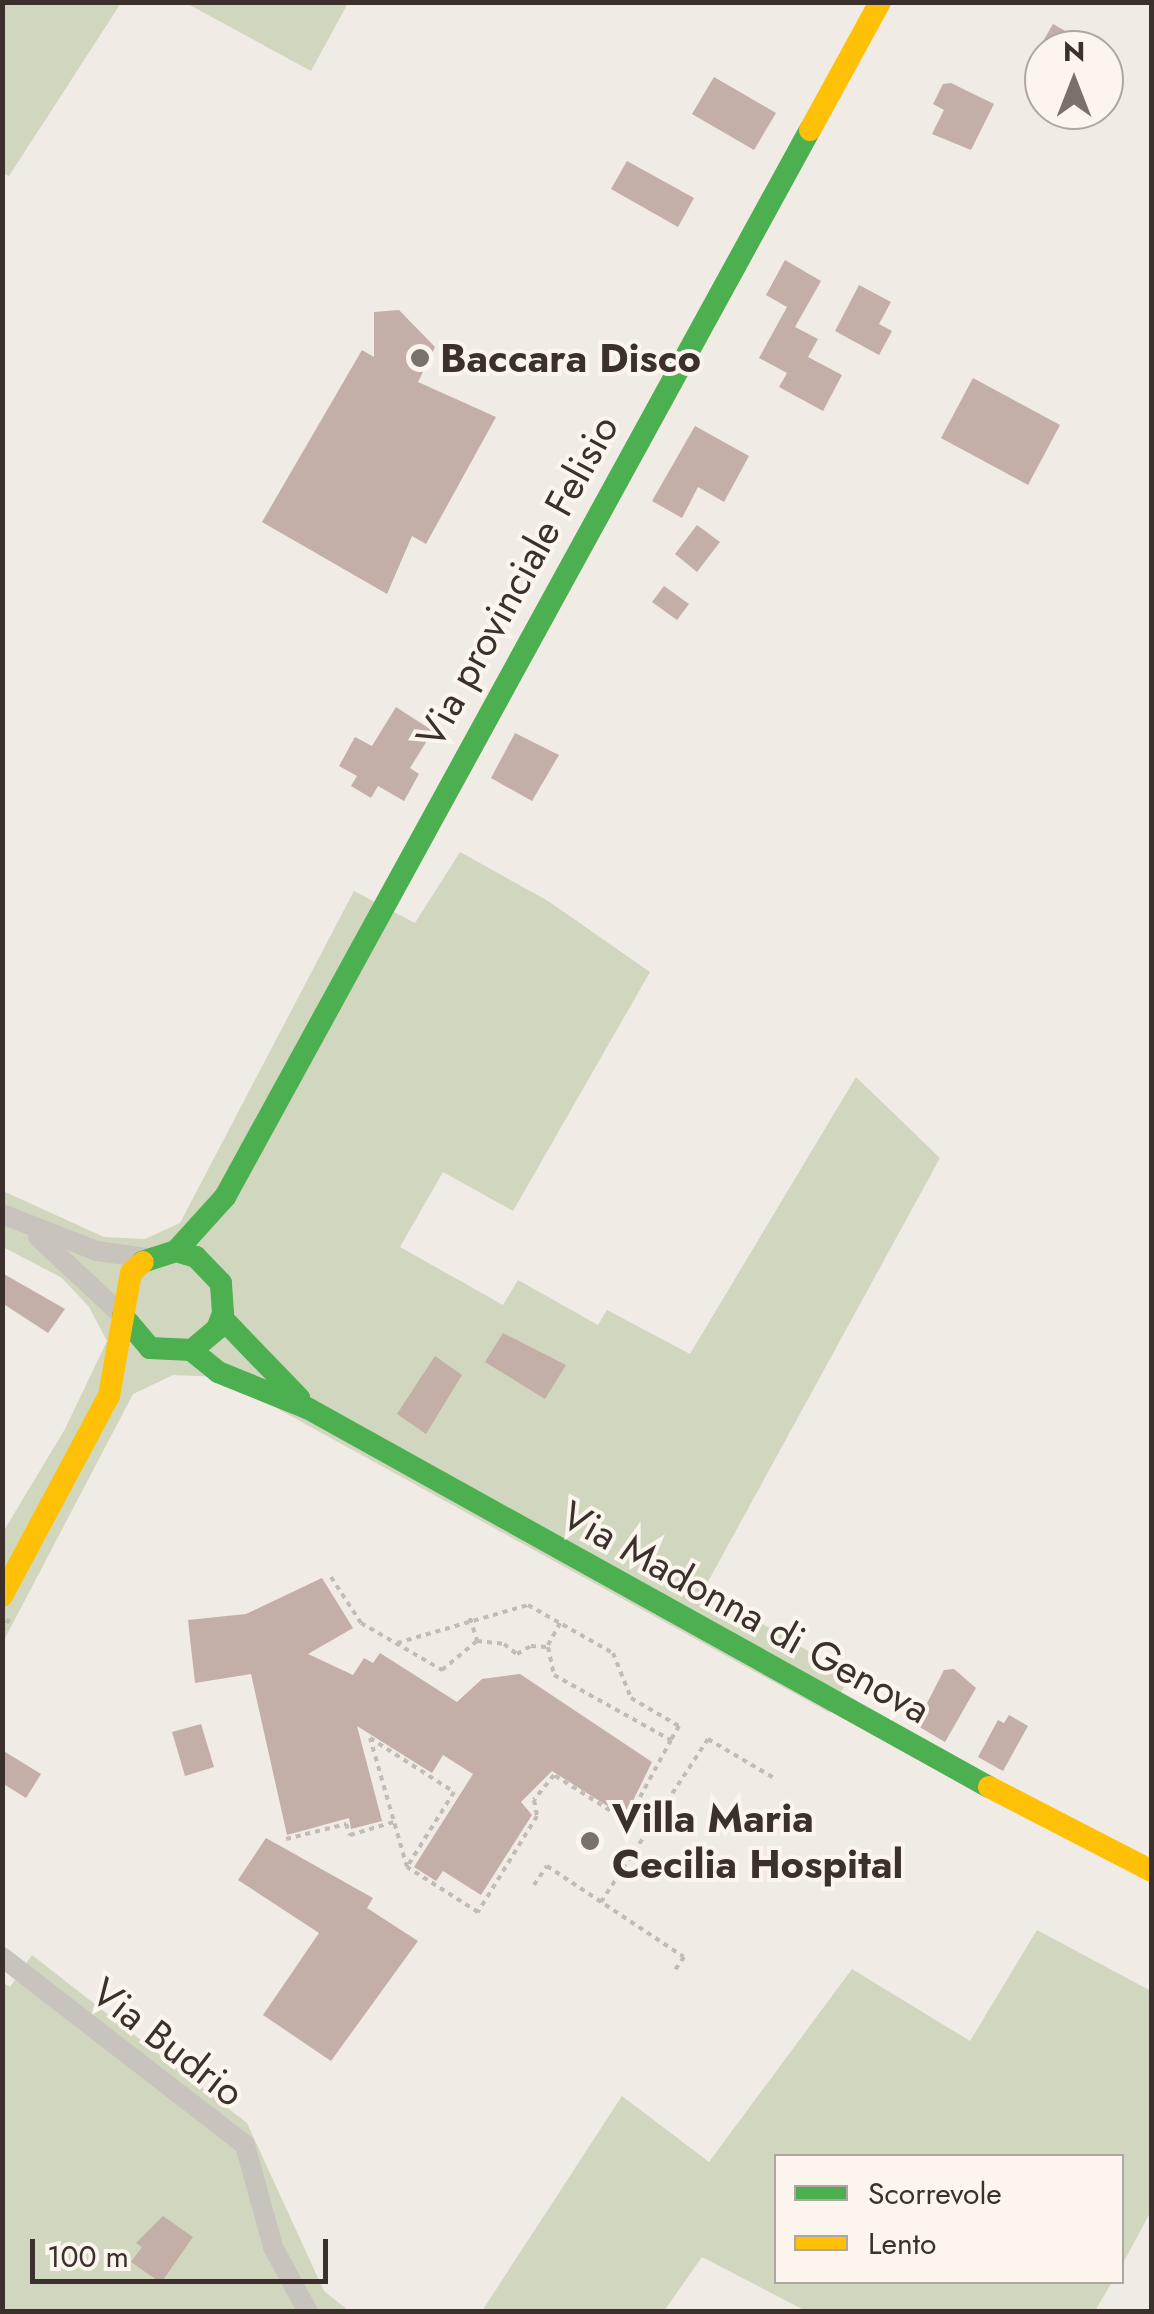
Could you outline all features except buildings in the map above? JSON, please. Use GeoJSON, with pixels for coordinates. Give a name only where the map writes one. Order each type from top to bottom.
{"type":"FeatureCollection","features":[{"type":"Feature","properties":{"kind":"main road","name":"Via provinciale Felisio"},"geometry":{"type":"LineString","coordinates":[[225,1198],[880,2]]}},
{"type":"Feature","properties":{"kind":"main road"},"geometry":{"type":"LineString","coordinates":[[2,1596],[109,1396],[130,1274],[147,1258],[176,1251],[225,1198]]}},
{"type":"Feature","properties":{"kind":"main road"},"geometry":{"type":"LineString","coordinates":[[109,1396],[137,1370],[207,1342],[222,1318],[224,1298],[212,1269],[225,1198]]}},
{"type":"Feature","properties":{"kind":"main road"},"geometry":{"type":"LineString","coordinates":[[176,1251],[212,1269]]}},
{"type":"Feature","properties":{"kind":"main road"},"geometry":{"type":"LineString","coordinates":[[124,1316],[150,1348],[180,1352]]}},
{"type":"Feature","properties":{"kind":"main road","name":"Via Madonna di Genova"},"geometry":{"type":"LineString","coordinates":[[222,1318],[309,1409]]}},
{"type":"Feature","properties":{"kind":"main road","name":"Via Madonna di Genova"},"geometry":{"type":"LineString","coordinates":[[180,1352],[309,1409],[882,1732],[1152,1871]]}},
{"type":"Feature","properties":{"kind":"street"},"geometry":{"type":"LineString","coordinates":[[2,1214],[30,1229],[97,1251],[147,1258]]}},
{"type":"Feature","properties":{"kind":"street"},"geometry":{"type":"LineString","coordinates":[[30,1229],[124,1316]]}},
{"type":"Feature","properties":{"kind":"street","name":"Via Budrio"},"geometry":{"type":"LineString","coordinates":[[2,1957],[244,2145],[273,2247],[308,2312]]}},
{"type":"Feature","properties":{"kind":"path"},"geometry":{"type":"LineString","coordinates":[[331,1577],[361,1624],[442,1670],[477,1641],[504,1644],[517,1654],[531,1646],[548,1647]]}},
{"type":"Feature","properties":{"kind":"path"},"geometry":{"type":"LineString","coordinates":[[394,1644],[470,1618],[528,1605],[613,1652],[632,1698],[678,1726],[627,1821],[554,1775],[534,1800],[537,1816],[478,1912],[407,1867],[370,1738],[454,1792],[407,1867]]}},
{"type":"Feature","properties":{"kind":"path"},"geometry":{"type":"LineString","coordinates":[[470,1618],[477,1641]]}},
{"type":"Feature","properties":{"kind":"path"},"geometry":{"type":"LineString","coordinates":[[560,1623],[548,1647],[554,1675],[671,1740]]}},
{"type":"Feature","properties":{"kind":"path"},"geometry":{"type":"LineString","coordinates":[[601,1902],[708,1739],[774,1778]]}},
{"type":"Feature","properties":{"kind":"path"},"geometry":{"type":"LineString","coordinates":[[286,1839],[346,1824],[350,1835],[394,1822]]}},
{"type":"Feature","properties":{"kind":"path"},"geometry":{"type":"LineString","coordinates":[[534,1885],[547,1866],[684,1957],[673,1973]]}},
{"type":"Feature","properties":{"kind":"green space"},"geometry":{"type":"Polygon","coordinates":[[[3,2],[121,3],[9,176],[2,173],[3,2]]]}},
{"type":"Feature","properties":{"kind":"green space"},"geometry":{"type":"Polygon","coordinates":[[[186,3],[348,3],[311,71],[186,3]]]}},
{"type":"Feature","properties":{"kind":"green space"},"geometry":{"type":"Polygon","coordinates":[[[460,852],[548,901],[650,972],[513,1211],[443,1172],[400,1247],[503,1305],[518,1280],[598,1325],[607,1310],[690,1354],[856,1077],[940,1158],[704,1589],[850,1676],[830,1713],[220,1377],[173,1375],[133,1394],[3,1642],[3,1532],[65,1429],[107,1341],[89,1307],[62,1278],[3,1247],[3,1191],[104,1237],[145,1239],[180,1223],[354,891],[415,923],[460,852]]]}},
{"type":"Feature","properties":{"kind":"green space"},"geometry":{"type":"Polygon","coordinates":[[[1037,1930],[1151,1991],[1151,2211],[1124,2261],[1124,2154],[774,2154],[774,2284],[1111,2284],[1095,2311],[806,2311],[702,2257],[664,2311],[482,2311],[622,2096],[709,2162],[852,1969],[970,2041],[1037,1930]]]}},
{"type":"Feature","properties":{"kind":"green space"},"geometry":{"type":"Polygon","coordinates":[[[32,1955],[247,2123],[324,2291],[349,2311],[3,2311],[2,1982],[10,1987],[32,1955]]]}},
{"type":"Feature","properties":{"kind":"traffic: fast"},"geometry":{"type":"LineString","coordinates":[[176,1251],[225,1197],[810,130]]}},
{"type":"Feature","properties":{"kind":"traffic: fast"},"geometry":{"type":"LineString","coordinates":[[123,1316],[150,1348],[192,1350],[217,1329],[223,1313],[221,1283],[196,1257],[176,1251],[143,1262]]}},
{"type":"Feature","properties":{"kind":"traffic: fast"},"geometry":{"type":"LineString","coordinates":[[222,1318],[300,1399]]}},
{"type":"Feature","properties":{"kind":"traffic: fast"},"geometry":{"type":"LineString","coordinates":[[191,1350],[218,1372],[309,1409],[989,1787]]}},
{"type":"Feature","properties":{"kind":"traffic: slow"},"geometry":{"type":"LineString","coordinates":[[810,130],[880,2]]}},
{"type":"Feature","properties":{"kind":"traffic: slow"},"geometry":{"type":"LineString","coordinates":[[2,1596],[109,1396],[131,1273],[143,1262]]}},
{"type":"Feature","properties":{"kind":"traffic: slow"},"geometry":{"type":"LineString","coordinates":[[989,1787],[1152,1871]]}},
{"type":"Feature","properties":{"kind":"place","name":"Baccara Disco"},"geometry":{"type":"Point","coordinates":[420,358]}},
{"type":"Feature","properties":{"kind":"place","name":"Villa Maria Cecilia Hospital"},"geometry":{"type":"Point","coordinates":[590,1841]}}]}
